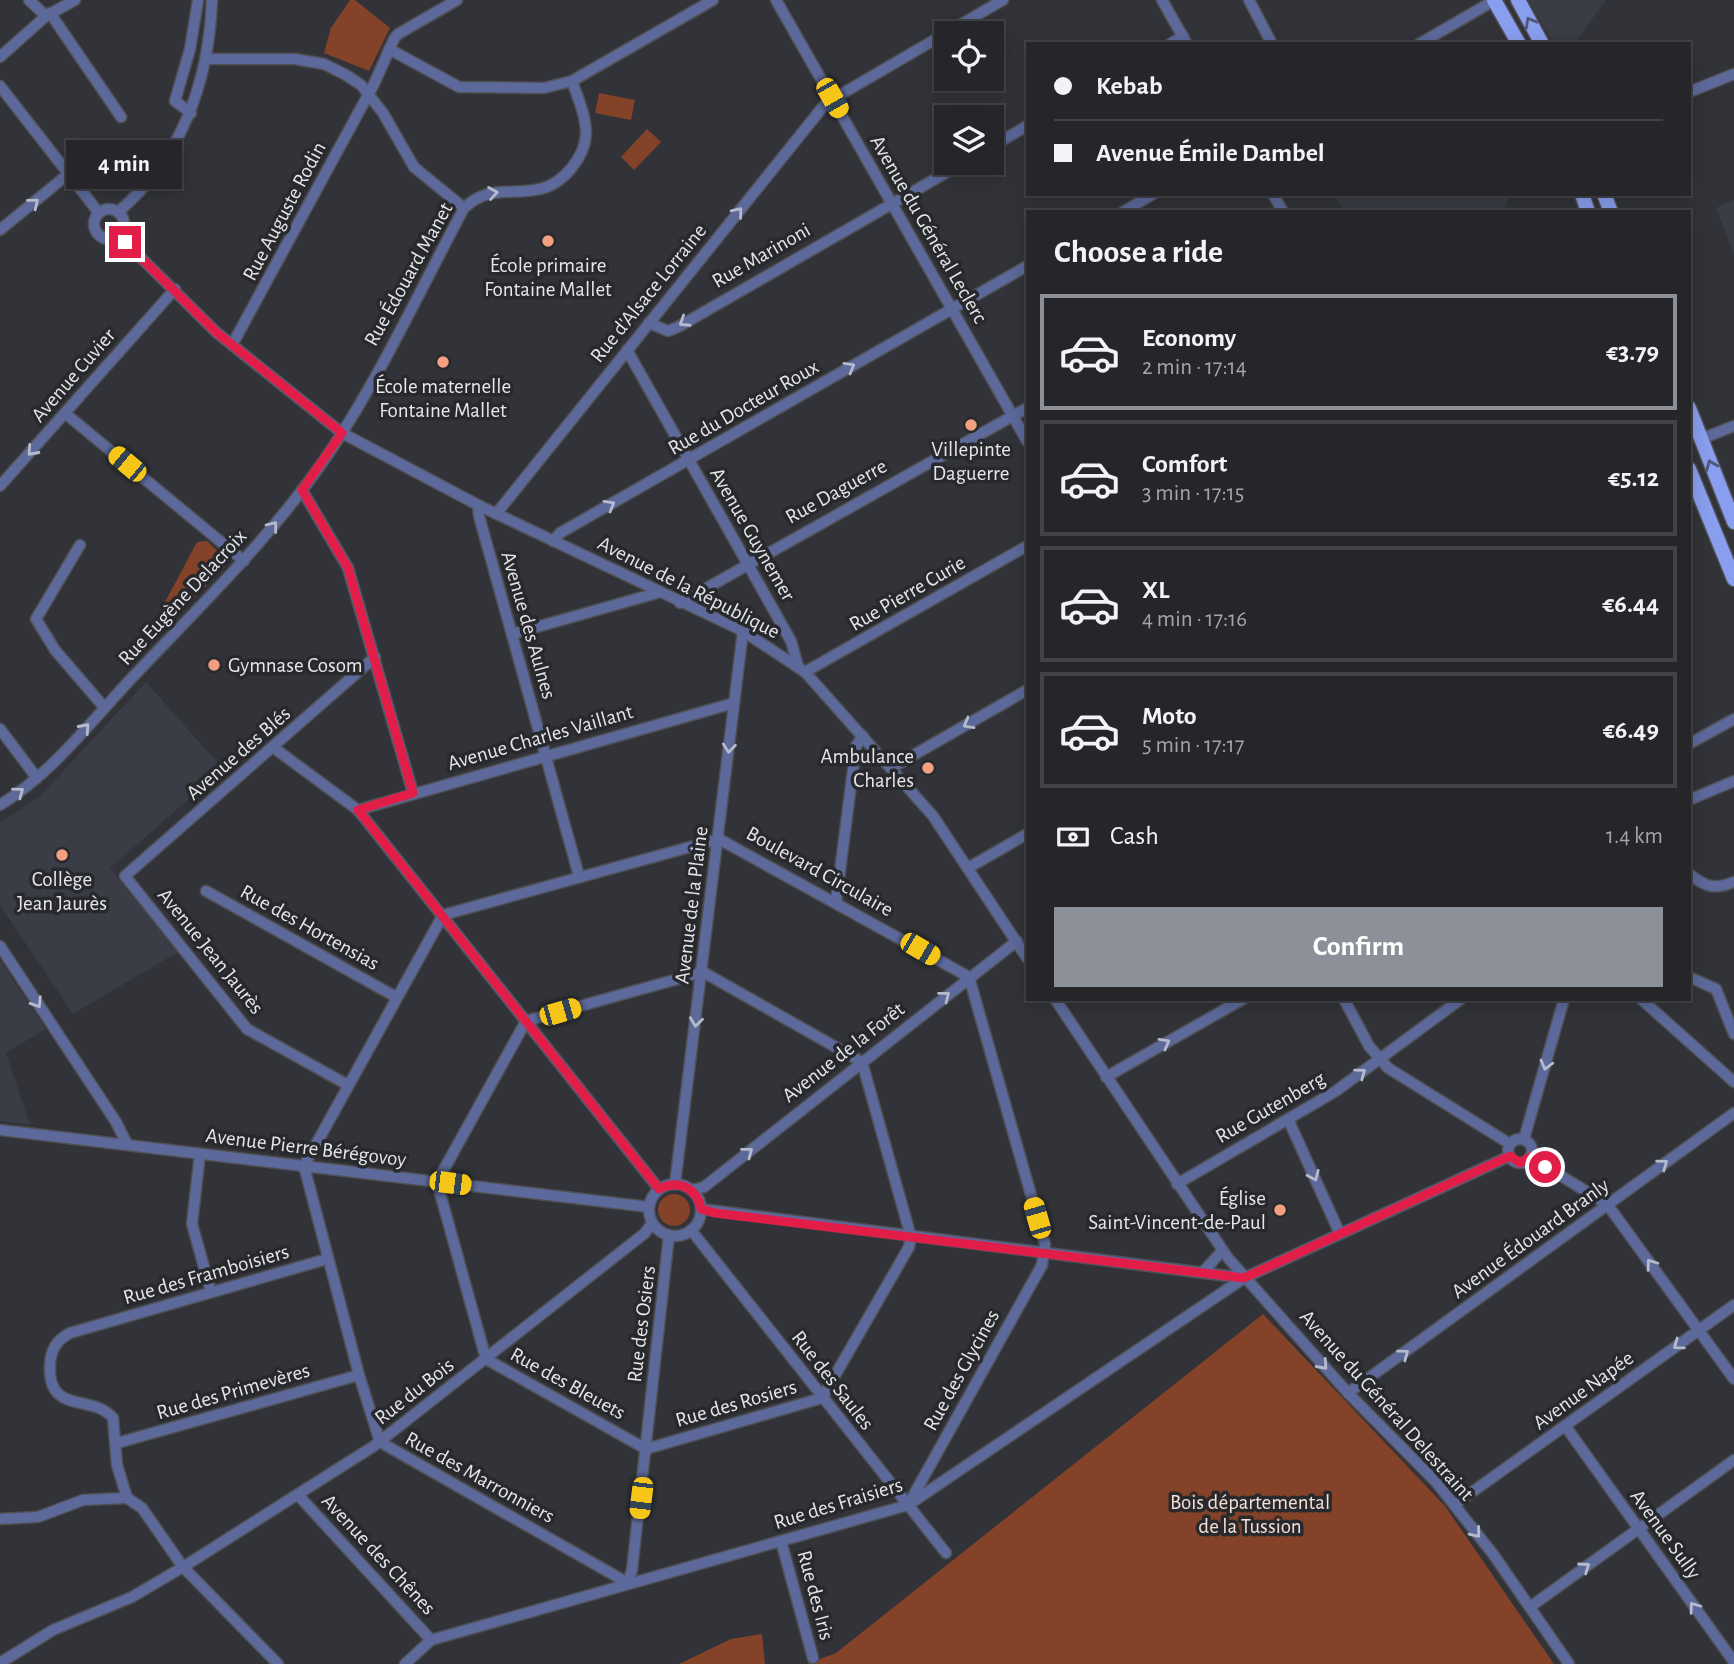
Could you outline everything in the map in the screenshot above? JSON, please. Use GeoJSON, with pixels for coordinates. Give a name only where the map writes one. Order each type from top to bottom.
{"type":"FeatureCollection","features":[{"type":"Feature","properties":{"kind":"main road"},"geometry":{"type":"LineString","coordinates":[[1495,0],[1518,42]]}},
{"type":"Feature","properties":{"kind":"main road"},"geometry":{"type":"LineString","coordinates":[[1518,0],[1541,42]]}},
{"type":"Feature","properties":{"kind":"main road"},"geometry":{"type":"LineString","coordinates":[[1691,413],[1734,522]]}},
{"type":"Feature","properties":{"kind":"main road"},"geometry":{"type":"LineString","coordinates":[[1691,474],[1734,579]]}},
{"type":"Feature","properties":{"kind":"street"},"geometry":{"type":"LineString","coordinates":[[29,0],[48,15],[121,117]]}},
{"type":"Feature","properties":{"kind":"street"},"geometry":{"type":"LineString","coordinates":[[0,57],[48,15],[75,0]]}},
{"type":"Feature","properties":{"kind":"street"},"geometry":{"type":"LineString","coordinates":[[191,114],[175,101],[190,49],[198,0]]}},
{"type":"Feature","properties":{"kind":"street"},"geometry":{"type":"LineString","coordinates":[[118,212],[148,181],[191,114],[207,59],[212,0]]}},
{"type":"Feature","properties":{"kind":"street"},"geometry":{"type":"LineString","coordinates":[[457,0],[398,34],[389,49],[459,87],[544,88],[572,81],[713,0]]}},
{"type":"Feature","properties":{"kind":"street","name":"Avenue du Général Leclerc"},"geometry":{"type":"LineString","coordinates":[[776,0],[954,308],[1026,439]]}},
{"type":"Feature","properties":{"kind":"street"},"geometry":{"type":"LineString","coordinates":[[832,98],[1003,0]]}},
{"type":"Feature","properties":{"kind":"street"},"geometry":{"type":"LineString","coordinates":[[1162,0],[1185,40]]}},
{"type":"Feature","properties":{"kind":"street"},"geometry":{"type":"LineString","coordinates":[[1249,0],[1271,42]]}},
{"type":"Feature","properties":{"kind":"street"},"geometry":{"type":"LineString","coordinates":[[1422,42],[1495,0]]}},
{"type":"Feature","properties":{"kind":"street","name":"Rue Auguste Rodin"},"geometry":{"type":"LineString","coordinates":[[232,345],[369,94],[389,49]]}},
{"type":"Feature","properties":{"kind":"street"},"geometry":{"type":"LineString","coordinates":[[207,59],[312,61],[346,75],[369,94],[414,167],[464,208]]}},
{"type":"Feature","properties":{"kind":"street"},"geometry":{"type":"LineString","coordinates":[[1691,91],[1734,74]]}},
{"type":"Feature","properties":{"kind":"street","name":"Rue Édouard Manet"},"geometry":{"type":"LineString","coordinates":[[342,433],[464,208],[481,195],[495,191],[541,189],[557,182],[570,170],[586,137],[584,117],[572,81]]}},
{"type":"Feature","properties":{"kind":"street"},"geometry":{"type":"LineString","coordinates":[[0,86],[99,213]]}},
{"type":"Feature","properties":{"kind":"street","name":"Rue d'Alsace Lorraine"},"geometry":{"type":"LineString","coordinates":[[496,514],[832,98]]}},
{"type":"Feature","properties":{"kind":"street"},"geometry":{"type":"LineString","coordinates":[[1004,139],[1026,127]]}},
{"type":"Feature","properties":{"kind":"street"},"geometry":{"type":"LineString","coordinates":[[0,230],[67,175]]}},
{"type":"Feature","properties":{"kind":"street","name":"Rue Marinoni"},"geometry":{"type":"LineString","coordinates":[[649,323],[668,331],[678,327],[942,175]]}},
{"type":"Feature","properties":{"kind":"street"},"geometry":{"type":"LineString","coordinates":[[1125,210],[1150,196]]}},
{"type":"Feature","properties":{"kind":"street"},"geometry":{"type":"LineString","coordinates":[[109,209],[118,212],[124,224],[119,236],[107,240],[96,233],[94,220],[99,213],[109,209]]}},
{"type":"Feature","properties":{"kind":"street","name":"Avenue de la République"},"geometry":{"type":"LineString","coordinates":[[119,236],[232,345],[342,433],[496,514],[657,593],[743,631],[801,669],[933,816],[1026,956]]}},
{"type":"Feature","properties":{"kind":"street","name":"Rue du Docteur Roux"},"geometry":{"type":"LineString","coordinates":[[553,541],[1026,267]]}},
{"type":"Feature","properties":{"kind":"street","name":"Avenue Cuvier"},"geometry":{"type":"LineString","coordinates":[[0,486],[175,289]]}},
{"type":"Feature","properties":{"kind":"street","name":"Avenue Guynemer"},"geometry":{"type":"LineString","coordinates":[[626,350],[791,641],[801,669]]}},
{"type":"Feature","properties":{"kind":"street","name":"Rue Daguerre"},"geometry":{"type":"LineString","coordinates":[[680,603],[1026,408]]}},
{"type":"Feature","properties":{"kind":"street"},"geometry":{"type":"LineString","coordinates":[[66,414],[244,561]]}},
{"type":"Feature","properties":{"kind":"street"},"geometry":{"type":"LineString","coordinates":[[1701,439],[1734,426]]}},
{"type":"Feature","properties":{"kind":"street","name":"Rue Eugène Delacroix"},"geometry":{"type":"LineString","coordinates":[[0,806],[37,778],[244,561],[302,490],[342,433]]}},
{"type":"Feature","properties":{"kind":"street"},"geometry":{"type":"LineString","coordinates":[[302,490],[348,568],[413,793]]}},
{"type":"Feature","properties":{"kind":"street","name":"Avenue des Aulnes"},"geometry":{"type":"LineString","coordinates":[[478,505],[478,516],[579,876]]}},
{"type":"Feature","properties":{"kind":"street"},"geometry":{"type":"LineString","coordinates":[[80,545],[36,619],[55,650],[104,707]]}},
{"type":"Feature","properties":{"kind":"street","name":"Rue Pierre Curie"},"geometry":{"type":"LineString","coordinates":[[801,669],[1026,547]]}},
{"type":"Feature","properties":{"kind":"street"},"geometry":{"type":"LineString","coordinates":[[512,634],[657,593]]}},
{"type":"Feature","properties":{"kind":"street","name":"Avenue de la Plaine"},"geometry":{"type":"LineString","coordinates":[[676,1184],[743,631]]}},
{"type":"Feature","properties":{"kind":"street","name":"Avenue des Blés"},"geometry":{"type":"LineString","coordinates":[[125,876],[375,657]]}},
{"type":"Feature","properties":{"kind":"street"},"geometry":{"type":"LineString","coordinates":[[891,768],[1026,691]]}},
{"type":"Feature","properties":{"kind":"street","name":"Avenue Charles Vaillant"},"geometry":{"type":"LineString","coordinates":[[358,810],[734,703]]}},
{"type":"Feature","properties":{"kind":"street"},"geometry":{"type":"LineString","coordinates":[[1691,743],[1732,721]]}},
{"type":"Feature","properties":{"kind":"street"},"geometry":{"type":"LineString","coordinates":[[0,729],[37,778]]}},
{"type":"Feature","properties":{"kind":"street"},"geometry":{"type":"LineString","coordinates":[[836,902],[856,746],[863,736]]}},
{"type":"Feature","properties":{"kind":"street"},"geometry":{"type":"LineString","coordinates":[[274,748],[358,810],[659,1189]]}},
{"type":"Feature","properties":{"kind":"street"},"geometry":{"type":"LineString","coordinates":[[1691,799],[1734,781]]}},
{"type":"Feature","properties":{"kind":"street"},"geometry":{"type":"LineString","coordinates":[[968,868],[1026,835]]}},
{"type":"Feature","properties":{"kind":"street","name":"Boulevard Circulaire"},"geometry":{"type":"LineString","coordinates":[[443,915],[719,839],[969,977]]}},
{"type":"Feature","properties":{"kind":"street","name":"Avenue Jean Jaurès"},"geometry":{"type":"LineString","coordinates":[[125,876],[247,1029],[346,1084]]}},
{"type":"Feature","properties":{"kind":"street"},"geometry":{"type":"LineString","coordinates":[[1691,876],[1706,887],[1718,888],[1734,881]]}},
{"type":"Feature","properties":{"kind":"street","name":"Rue des Hortensias"},"geometry":{"type":"LineString","coordinates":[[206,891],[396,997]]}},
{"type":"Feature","properties":{"kind":"street"},"geometry":{"type":"LineString","coordinates":[[304,1166],[346,1084],[443,915]]}},
{"type":"Feature","properties":{"kind":"street","name":"Avenue de la Forêt"},"geometry":{"type":"LineString","coordinates":[[692,1190],[704,1186],[1017,941]]}},
{"type":"Feature","properties":{"kind":"street"},"geometry":{"type":"LineString","coordinates":[[0,946],[116,1122],[127,1144]]}},
{"type":"Feature","properties":{"kind":"street"},"geometry":{"type":"LineString","coordinates":[[437,1182],[526,1021],[703,972],[862,1062],[911,1237]]}},
{"type":"Feature","properties":{"kind":"street"},"geometry":{"type":"LineString","coordinates":[[969,977],[1045,1244],[1044,1253]]}},
{"type":"Feature","properties":{"kind":"street"},"geometry":{"type":"LineString","coordinates":[[1691,978],[1716,989],[1734,1034]]}},
{"type":"Feature","properties":{"kind":"street"},"geometry":{"type":"LineString","coordinates":[[1056,1001],[1222,1251],[1244,1278]]}},
{"type":"Feature","properties":{"kind":"street"},"geometry":{"type":"LineString","coordinates":[[1106,1077],[1239,1001]]}},
{"type":"Feature","properties":{"kind":"street"},"geometry":{"type":"LineString","coordinates":[[1345,1001],[1388,1068],[1510,1144]]}},
{"type":"Feature","properties":{"kind":"street","name":"Rue Gutenberg"},"geometry":{"type":"LineString","coordinates":[[1177,1184],[1336,1091],[1458,1001]]}},
{"type":"Feature","properties":{"kind":"street"},"geometry":{"type":"LineString","coordinates":[[1524,1139],[1563,1001]]}},
{"type":"Feature","properties":{"kind":"street"},"geometry":{"type":"LineString","coordinates":[[1643,1001],[1734,1082]]}},
{"type":"Feature","properties":{"kind":"street","name":"Avenue Édouard Branly"},"geometry":{"type":"LineString","coordinates":[[1348,1394],[1734,1113]]}},
{"type":"Feature","properties":{"kind":"street"},"geometry":{"type":"LineString","coordinates":[[1288,1119],[1339,1234]]}},
{"type":"Feature","properties":{"kind":"street","name":"Avenue Pierre Bérégovoy"},"geometry":{"type":"LineString","coordinates":[[0,1130],[649,1207]]}},
{"type":"Feature","properties":{"kind":"street"},"geometry":{"type":"LineString","coordinates":[[1510,1144],[1524,1139]]}},
{"type":"Feature","properties":{"kind":"street"},"geometry":{"type":"LineString","coordinates":[[1510,1144],[1510,1156],[1520,1163],[1530,1157],[1532,1147],[1524,1139]]}},
{"type":"Feature","properties":{"kind":"street"},"geometry":{"type":"LineString","coordinates":[[200,1154],[192,1224],[211,1292]]}},
{"type":"Feature","properties":{"kind":"street","name":"Rue des Fraisiers"},"geometry":{"type":"LineString","coordinates":[[431,1640],[908,1505],[1244,1278],[1510,1156]]}},
{"type":"Feature","properties":{"kind":"street"},"geometry":{"type":"LineString","coordinates":[[1530,1157],[1607,1204],[1734,1379]]}},
{"type":"Feature","properties":{"kind":"street","name":"Rue des Marronniers"},"geometry":{"type":"LineString","coordinates":[[304,1166],[327,1259],[380,1442],[628,1583]]}},
{"type":"Feature","properties":{"kind":"street","name":"Rue des Bleuets"},"geometry":{"type":"LineString","coordinates":[[437,1182],[486,1359],[646,1449]]}},
{"type":"Feature","properties":{"kind":"street"},"geometry":{"type":"LineString","coordinates":[[676,1184],[692,1190],[701,1209],[691,1230],[684,1234],[668,1235],[652,1223],[649,1207],[659,1189],[676,1184]]}},
{"type":"Feature","properties":{"kind":"street"},"geometry":{"type":"LineString","coordinates":[[701,1209],[1244,1278]]}},
{"type":"Feature","properties":{"kind":"street","name":"Rue du Bois"},"geometry":{"type":"LineString","coordinates":[[0,1663],[53,1630],[124,1600],[183,1567],[380,1442],[645,1233],[652,1223]]}},
{"type":"Feature","properties":{"kind":"street","name":"Rue des Saules"},"geometry":{"type":"LineString","coordinates":[[691,1230],[946,1553]]}},
{"type":"Feature","properties":{"kind":"street","name":"Rue des Osiers"},"geometry":{"type":"LineString","coordinates":[[628,1583],[632,1570],[646,1449],[668,1235]]}},
{"type":"Feature","properties":{"kind":"street","name":"Rue des Rosiers"},"geometry":{"type":"LineString","coordinates":[[646,1449],[822,1398],[909,1247],[911,1237]]}},
{"type":"Feature","properties":{"kind":"street"},"geometry":{"type":"LineString","coordinates":[[1203,1272],[1222,1251]]}},
{"type":"Feature","properties":{"kind":"street","name":"Rue des Glycines"},"geometry":{"type":"LineString","coordinates":[[908,1505],[1042,1265],[1044,1253]]}},
{"type":"Feature","properties":{"kind":"street","name":"Rue des Framboisiers"},"geometry":{"type":"LineString","coordinates":[[117,1443],[115,1423],[109,1414],[66,1401],[56,1390],[50,1376],[51,1358],[57,1343],[70,1333],[327,1259]]}},
{"type":"Feature","properties":{"kind":"street","name":"Avenue du Général Delestraint"},"geometry":{"type":"LineString","coordinates":[[1244,1278],[1348,1394],[1436,1482],[1530,1607],[1569,1664]]}},
{"type":"Feature","properties":{"kind":"street","name":"Avenue Napée"},"geometry":{"type":"LineString","coordinates":[[1454,1505],[1734,1306]]}},
{"type":"Feature","properties":{"kind":"street","name":"Rue des Primevères"},"geometry":{"type":"LineString","coordinates":[[117,1443],[359,1375]]}},
{"type":"Feature","properties":{"kind":"street","name":"Avenue Sully"},"geometry":{"type":"LineString","coordinates":[[1566,1427],[1734,1662]]}},
{"type":"Feature","properties":{"kind":"street"},"geometry":{"type":"LineString","coordinates":[[117,1443],[117,1465],[127,1498]]}},
{"type":"Feature","properties":{"kind":"street"},"geometry":{"type":"LineString","coordinates":[[1530,1607],[1734,1460]]}},
{"type":"Feature","properties":{"kind":"street","name":"Avenue des Chênes"},"geometry":{"type":"LineString","coordinates":[[298,1495],[431,1640]]}},
{"type":"Feature","properties":{"kind":"street"},"geometry":{"type":"LineString","coordinates":[[0,1519],[38,1517],[83,1500],[127,1498],[142,1508],[183,1567],[278,1664]]}},
{"type":"Feature","properties":{"kind":"street","name":"Rue des Iris"},"geometry":{"type":"LineString","coordinates":[[781,1541],[813,1658]]}},
{"type":"Feature","properties":{"kind":"street"},"geometry":{"type":"LineString","coordinates":[[405,1664],[431,1640]]}},
{"type":"Feature","properties":{"kind":"shaded area"},"geometry":{"type":"Polygon","coordinates":[[[1528,0],[1606,0],[1575,42],[1553,42],[1528,0]]]}},
{"type":"Feature","properties":{"kind":"shaded area"},"geometry":{"type":"Polygon","coordinates":[[[1336,196],[1508,196],[1504,210],[1343,210],[1336,196]]]}},
{"type":"Feature","properties":{"kind":"shaded area"},"geometry":{"type":"Polygon","coordinates":[[[1734,200],[1734,254],[1716,208],[1734,200]]]}},
{"type":"Feature","properties":{"kind":"shaded area","name":"Collège Jean Jaurès"},"geometry":{"type":"Polygon","coordinates":[[[146,682],[223,769],[110,868],[178,952],[73,1014],[0,905],[0,823],[39,797],[146,682]]]}},
{"type":"Feature","properties":{"kind":"shaded area"},"geometry":{"type":"Polygon","coordinates":[[[0,960],[46,1029],[6,1053],[30,1125],[0,1121],[0,960]]]}},
{"type":"Feature","properties":{"kind":"green space"},"geometry":{"type":"Polygon","coordinates":[[[350,0],[355,0],[390,28],[369,71],[324,53],[331,28],[350,0]]]}},
{"type":"Feature","properties":{"kind":"green space"},"geometry":{"type":"Polygon","coordinates":[[[599,93],[635,100],[631,120],[595,113],[599,93]]]}},
{"type":"Feature","properties":{"kind":"green space"},"geometry":{"type":"Polygon","coordinates":[[[647,129],[661,142],[634,170],[621,157],[647,129]]]}},
{"type":"Feature","properties":{"kind":"green space"},"geometry":{"type":"Polygon","coordinates":[[[207,541],[223,557],[225,566],[166,627],[157,628],[155,621],[197,542],[207,541]]]}},
{"type":"Feature","properties":{"kind":"green space"},"geometry":{"type":"Polygon","coordinates":[[[674,1194],[685,1199],[690,1210],[685,1221],[674,1226],[663,1221],[658,1210],[663,1199],[674,1194]]]}},
{"type":"Feature","properties":{"kind":"green space","name":"Bois départemental de la Tussion"},"geometry":{"type":"Polygon","coordinates":[[[1263,1314],[1445,1506],[1554,1664],[807,1664],[836,1653],[1263,1314]]]}},
{"type":"Feature","properties":{"kind":"green space"},"geometry":{"type":"Polygon","coordinates":[[[762,1634],[765,1664],[679,1664],[731,1639],[762,1634]]]}},
{"type":"Feature","properties":{"kind":"place","name":"École primaire Fontaine Mallet"},"geometry":{"type":"Point","coordinates":[548,241]}},
{"type":"Feature","properties":{"kind":"place","name":"École maternelle Fontaine Mallet"},"geometry":{"type":"Point","coordinates":[443,362]}},
{"type":"Feature","properties":{"kind":"place","name":"Villepinte Daguerre"},"geometry":{"type":"Point","coordinates":[971,425]}},
{"type":"Feature","properties":{"kind":"place","name":"Gymnase Cosom"},"geometry":{"type":"Point","coordinates":[214,665]}},
{"type":"Feature","properties":{"kind":"place","name":"Ambulance Charles"},"geometry":{"type":"Point","coordinates":[928,768]}},
{"type":"Feature","properties":{"kind":"place","name":"Collège Jean Jaurès"},"geometry":{"type":"Point","coordinates":[62,855]}},
{"type":"Feature","properties":{"kind":"place","name":"Église Saint-Vincent-de-Paul"},"geometry":{"type":"Point","coordinates":[1280,1210]}},
{"type":"Feature","properties":{"kind":"route"},"geometry":{"type":"LineString","coordinates":[[125,242],[216,332],[342,433],[302,490],[333,538],[348,568],[413,793],[358,810],[659,1189],[667,1185],[684,1185],[697,1195],[701,1209],[715,1213],[1244,1278],[1510,1156],[1512,1160],[1520,1163],[1530,1157],[1545,1167]]}}]}
